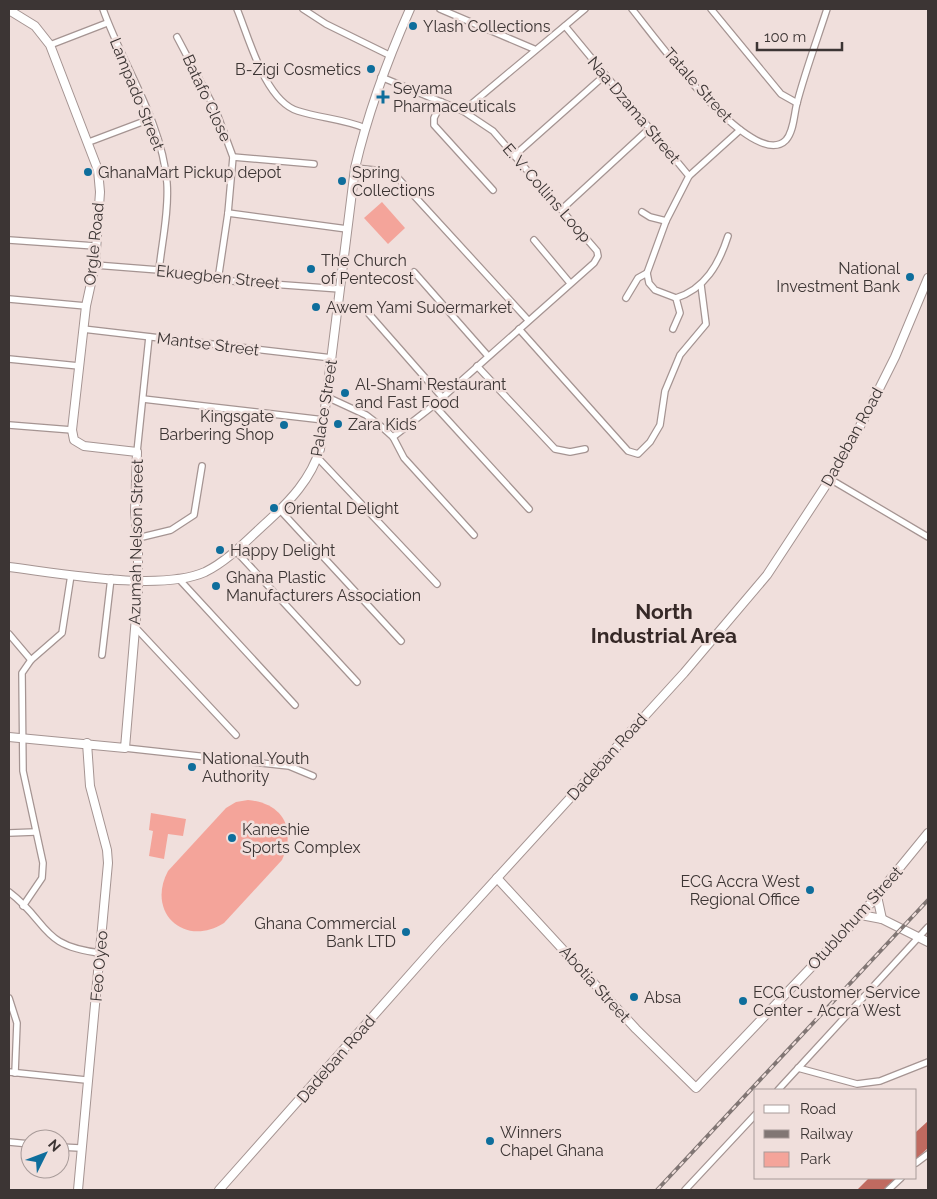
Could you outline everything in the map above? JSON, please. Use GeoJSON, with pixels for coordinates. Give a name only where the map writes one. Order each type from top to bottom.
{"type":"FeatureCollection","features":[{"type":"Feature","properties":{"kind":"street","name":"Lampado Street"},"geometry":{"type":"LineString","coordinates":[[102,9],[150,119],[164,164],[167,185],[159,270]]}},
{"type":"Feature","properties":{"kind":"street"},"geometry":{"type":"LineString","coordinates":[[237,9],[268,84],[282,102],[298,111],[365,128]]}},
{"type":"Feature","properties":{"kind":"street"},"geometry":{"type":"LineString","coordinates":[[304,9],[326,24],[389,55]]}},
{"type":"Feature","properties":{"kind":"street","name":"Palace Street"},"geometry":{"type":"LineString","coordinates":[[9,567],[138,581],[178,578],[204,572],[235,550],[280,510],[306,481],[317,457],[324,420],[356,168],[365,128],[381,76],[410,9]]}},
{"type":"Feature","properties":{"kind":"street"},"geometry":{"type":"LineString","coordinates":[[440,9],[534,50]]}},
{"type":"Feature","properties":{"kind":"street"},"geometry":{"type":"LineString","coordinates":[[462,111],[585,9]]}},
{"type":"Feature","properties":{"kind":"street","name":"Tatale Street"},"geometry":{"type":"LineString","coordinates":[[632,9],[712,105],[740,130],[767,145],[777,144],[786,140],[792,126],[826,9]]}},
{"type":"Feature","properties":{"kind":"street"},"geometry":{"type":"LineString","coordinates":[[710,9],[781,94],[797,104]]}},
{"type":"Feature","properties":{"kind":"street","name":"Orgle Road"},"geometry":{"type":"LineString","coordinates":[[9,10],[35,26],[50,45],[89,142],[98,170],[100,192],[95,265],[86,306],[72,430]]}},
{"type":"Feature","properties":{"kind":"street"},"geometry":{"type":"LineString","coordinates":[[50,45],[107,23]]}},
{"type":"Feature","properties":{"kind":"street","name":"Naa Dzama Street"},"geometry":{"type":"LineString","coordinates":[[565,26],[688,176],[666,221],[647,273]]}},
{"type":"Feature","properties":{"kind":"street","name":"Batafo Close"},"geometry":{"type":"LineString","coordinates":[[177,37],[216,111],[233,157],[228,213],[218,280]]}},
{"type":"Feature","properties":{"kind":"street"},"geometry":{"type":"LineString","coordinates":[[516,154],[605,75]]}},
{"type":"Feature","properties":{"kind":"street","name":"E. V. Collins Loop"},"geometry":{"type":"LineString","coordinates":[[381,76],[462,111],[494,131],[562,208],[597,251],[598,256],[594,263],[434,405],[393,437]]}},
{"type":"Feature","properties":{"kind":"street"},"geometry":{"type":"LineString","coordinates":[[442,102],[434,118],[434,126],[493,190]]}},
{"type":"Feature","properties":{"kind":"street"},"geometry":{"type":"LineString","coordinates":[[89,142],[150,119]]}},
{"type":"Feature","properties":{"kind":"street"},"geometry":{"type":"LineString","coordinates":[[562,208],[650,128]]}},
{"type":"Feature","properties":{"kind":"street"},"geometry":{"type":"LineString","coordinates":[[688,176],[740,130]]}},
{"type":"Feature","properties":{"kind":"street"},"geometry":{"type":"LineString","coordinates":[[233,157],[314,164]]}},
{"type":"Feature","properties":{"kind":"street"},"geometry":{"type":"LineString","coordinates":[[356,168],[384,171],[397,177],[528,320]]}},
{"type":"Feature","properties":{"kind":"street"},"geometry":{"type":"LineString","coordinates":[[642,212],[650,217],[666,221]]}},
{"type":"Feature","properties":{"kind":"street"},"geometry":{"type":"LineString","coordinates":[[228,213],[347,229]]}},
{"type":"Feature","properties":{"kind":"street"},"geometry":{"type":"LineString","coordinates":[[626,298],[638,278],[647,273],[649,283],[655,290],[676,298],[691,292],[701,285],[717,264],[728,236]]}},
{"type":"Feature","properties":{"kind":"street"},"geometry":{"type":"LineString","coordinates":[[9,240],[96,246]]}},
{"type":"Feature","properties":{"kind":"street"},"geometry":{"type":"LineString","coordinates":[[534,240],[570,283]]}},
{"type":"Feature","properties":{"kind":"street","name":"Ekuegben Street"},"geometry":{"type":"LineString","coordinates":[[95,265],[159,270],[218,280],[340,289]]}},
{"type":"Feature","properties":{"kind":"street"},"geometry":{"type":"LineString","coordinates":[[414,272],[488,356]]}},
{"type":"Feature","properties":{"kind":"street","name":"Dadeban Road"},"geometry":{"type":"LineString","coordinates":[[218,1190],[497,878],[684,673],[767,575],[830,479],[895,357],[928,278]]}},
{"type":"Feature","properties":{"kind":"street"},"geometry":{"type":"LineString","coordinates":[[519,329],[634,454],[641,451],[660,425],[665,391],[675,364],[683,350],[694,341],[706,324],[701,285]]}},
{"type":"Feature","properties":{"kind":"street"},"geometry":{"type":"LineString","coordinates":[[673,329],[680,313],[676,298]]}},
{"type":"Feature","properties":{"kind":"street"},"geometry":{"type":"LineString","coordinates":[[9,299],[86,306]]}},
{"type":"Feature","properties":{"kind":"street"},"geometry":{"type":"LineString","coordinates":[[369,314],[442,397]]}},
{"type":"Feature","properties":{"kind":"street","name":"Mantse Street"},"geometry":{"type":"LineString","coordinates":[[83,330],[332,358]]}},
{"type":"Feature","properties":{"kind":"street","name":"Azumah Nelson Street"},"geometry":{"type":"LineString","coordinates":[[125,748],[138,581],[138,538],[135,512],[137,452],[148,337]]}},
{"type":"Feature","properties":{"kind":"street"},"geometry":{"type":"LineString","coordinates":[[9,359],[80,366]]}},
{"type":"Feature","properties":{"kind":"street"},"geometry":{"type":"LineString","coordinates":[[477,366],[555,449],[570,452],[585,449]]}},
{"type":"Feature","properties":{"kind":"street"},"geometry":{"type":"LineString","coordinates":[[327,397],[366,415],[393,437],[404,458],[474,535]]}},
{"type":"Feature","properties":{"kind":"street"},"geometry":{"type":"LineString","coordinates":[[143,399],[324,420]]}},
{"type":"Feature","properties":{"kind":"street"},"geometry":{"type":"LineString","coordinates":[[434,405],[530,509]]}},
{"type":"Feature","properties":{"kind":"street"},"geometry":{"type":"LineString","coordinates":[[9,425],[72,430],[74,440],[84,446],[137,452]]}},
{"type":"Feature","properties":{"kind":"street"},"geometry":{"type":"LineString","coordinates":[[317,457],[437,584]]}},
{"type":"Feature","properties":{"kind":"street"},"geometry":{"type":"LineString","coordinates":[[138,538],[171,530],[194,515],[202,466]]}},
{"type":"Feature","properties":{"kind":"street"},"geometry":{"type":"LineString","coordinates":[[830,479],[928,537]]}},
{"type":"Feature","properties":{"kind":"street"},"geometry":{"type":"LineString","coordinates":[[280,510],[402,641]]}},
{"type":"Feature","properties":{"kind":"street"},"geometry":{"type":"LineString","coordinates":[[235,550],[357,682]]}},
{"type":"Feature","properties":{"kind":"street"},"geometry":{"type":"LineString","coordinates":[[23,906],[42,878],[43,854],[35,832],[25,787],[22,739],[22,673],[31,660],[62,633],[71,575]]}},
{"type":"Feature","properties":{"kind":"street"},"geometry":{"type":"LineString","coordinates":[[102,655],[111,578]]}},
{"type":"Feature","properties":{"kind":"street"},"geometry":{"type":"LineString","coordinates":[[178,578],[295,705]]}},
{"type":"Feature","properties":{"kind":"street"},"geometry":{"type":"LineString","coordinates":[[135,626],[236,735]]}},
{"type":"Feature","properties":{"kind":"street"},"geometry":{"type":"LineString","coordinates":[[9,634],[31,660]]}},
{"type":"Feature","properties":{"kind":"street"},"geometry":{"type":"LineString","coordinates":[[9,737],[87,743],[289,766],[313,776]]}},
{"type":"Feature","properties":{"kind":"street","name":"Feo Oyeo"},"geometry":{"type":"LineString","coordinates":[[78,1190],[86,1080],[101,953],[108,856],[90,786],[87,743]]}},
{"type":"Feature","properties":{"kind":"street"},"geometry":{"type":"LineString","coordinates":[[9,833],[35,832]]}},
{"type":"Feature","properties":{"kind":"street","name":"Otublohum Street"},"geometry":{"type":"LineString","coordinates":[[696,1088],[861,915],[928,833]]}},
{"type":"Feature","properties":{"kind":"street","name":"Abotia Street"},"geometry":{"type":"LineString","coordinates":[[497,878],[636,1028],[696,1088]]}},
{"type":"Feature","properties":{"kind":"street"},"geometry":{"type":"LineString","coordinates":[[9,892],[56,941],[71,948],[101,953]]}},
{"type":"Feature","properties":{"kind":"street"},"geometry":{"type":"LineString","coordinates":[[877,896],[882,919]]}},
{"type":"Feature","properties":{"kind":"street"},"geometry":{"type":"LineString","coordinates":[[861,915],[882,919],[928,942]]}},
{"type":"Feature","properties":{"kind":"street"},"geometry":{"type":"LineString","coordinates":[[779,1089],[928,927]]}},
{"type":"Feature","properties":{"kind":"street"},"geometry":{"type":"LineString","coordinates":[[9,1000],[17,1023],[12,1072],[86,1080]]}},
{"type":"Feature","properties":{"kind":"street"},"geometry":{"type":"LineString","coordinates":[[798,1068],[857,1084],[880,1081],[928,1062]]}},
{"type":"Feature","properties":{"kind":"street"},"geometry":{"type":"LineString","coordinates":[[685,1190],[754,1116]]}},
{"type":"Feature","properties":{"kind":"street"},"geometry":{"type":"LineString","coordinates":[[70,1147],[80,1148]]}},
{"type":"Feature","properties":{"kind":"street"},"geometry":{"type":"LineString","coordinates":[[917,1162],[928,1154]]}},
{"type":"Feature","properties":{"kind":"street"},"geometry":{"type":"LineString","coordinates":[[888,1190],[900,1179]]}},
{"type":"Feature","properties":{"kind":"green space"},"geometry":{"type":"Polygon","coordinates":[[[382,202],[405,228],[388,244],[364,218],[382,202]]]}},
{"type":"Feature","properties":{"kind":"green space"},"geometry":{"type":"Polygon","coordinates":[[[248,800],[270,806],[283,819],[287,828],[288,838],[282,860],[224,923],[209,930],[195,931],[183,928],[173,922],[166,912],[162,900],[162,886],[168,871],[226,808],[236,802],[248,800]]]}},
{"type":"Feature","properties":{"kind":"green space"},"geometry":{"type":"Polygon","coordinates":[[[151,813],[186,819],[183,836],[168,834],[164,859],[149,856],[153,831],[149,830],[151,813]]]}},
{"type":"Feature","properties":{"kind":"shaded area"},"geometry":{"type":"Polygon","coordinates":[[[928,1121],[928,1148],[917,1158],[917,1131],[928,1121]]]}},
{"type":"Feature","properties":{"kind":"shaded area"},"geometry":{"type":"Polygon","coordinates":[[[868,1179],[896,1179],[885,1190],[857,1190],[868,1179]]]}},
{"type":"Feature","properties":{"kind":"railway"},"geometry":{"type":"LineString","coordinates":[[657,1190],[928,900]]}},
{"type":"Feature","properties":{"kind":"place","name":"Ylash Collections"},"geometry":{"type":"Point","coordinates":[413,26]}},
{"type":"Feature","properties":{"kind":"place","name":"B-Zigi Cosmetics"},"geometry":{"type":"Point","coordinates":[371,69]}},
{"type":"Feature","properties":{"kind":"place","name":"Seyama Pharmaceuticals"},"geometry":{"type":"Point","coordinates":[383,97]}},
{"type":"Feature","properties":{"kind":"place","name":"GhanaMart Pickup depot"},"geometry":{"type":"Point","coordinates":[88,172]}},
{"type":"Feature","properties":{"kind":"place","name":"Spring Collections"},"geometry":{"type":"Point","coordinates":[342,181]}},
{"type":"Feature","properties":{"kind":"place","name":"The Church of Pentecost"},"geometry":{"type":"Point","coordinates":[311,269]}},
{"type":"Feature","properties":{"kind":"place","name":"National Investment Bank"},"geometry":{"type":"Point","coordinates":[910,277]}},
{"type":"Feature","properties":{"kind":"place","name":"Awem Yami Suoermarket"},"geometry":{"type":"Point","coordinates":[316,307]}},
{"type":"Feature","properties":{"kind":"place","name":"Al-Shami Restaurant and Fast Food"},"geometry":{"type":"Point","coordinates":[345,393]}},
{"type":"Feature","properties":{"kind":"place","name":"Zara Kids"},"geometry":{"type":"Point","coordinates":[338,424]}},
{"type":"Feature","properties":{"kind":"place","name":"Kingsgate Barbering Shop"},"geometry":{"type":"Point","coordinates":[284,425]}},
{"type":"Feature","properties":{"kind":"place","name":"Oriental Delight"},"geometry":{"type":"Point","coordinates":[274,508]}},
{"type":"Feature","properties":{"kind":"place","name":"Happy Delight"},"geometry":{"type":"Point","coordinates":[220,550]}},
{"type":"Feature","properties":{"kind":"place","name":"Ghana Plastic Manufacturers Association"},"geometry":{"type":"Point","coordinates":[216,586]}},
{"type":"Feature","properties":{"kind":"place","name":"National Youth Authority"},"geometry":{"type":"Point","coordinates":[192,767]}},
{"type":"Feature","properties":{"kind":"place","name":"Kaneshie Sports Complex"},"geometry":{"type":"Point","coordinates":[232,838]}},
{"type":"Feature","properties":{"kind":"place","name":"ECG Accra West Regional Office"},"geometry":{"type":"Point","coordinates":[810,890]}},
{"type":"Feature","properties":{"kind":"place","name":"Ghana Commercial Bank LTD"},"geometry":{"type":"Point","coordinates":[406,932]}},
{"type":"Feature","properties":{"kind":"place","name":"Absa"},"geometry":{"type":"Point","coordinates":[634,997]}},
{"type":"Feature","properties":{"kind":"place","name":"ECG Customer Service Center - Accra West"},"geometry":{"type":"Point","coordinates":[743,1001]}},
{"type":"Feature","properties":{"kind":"place","name":"Winners Chapel Ghana"},"geometry":{"type":"Point","coordinates":[490,1141]}},
{"type":"Feature","properties":{"kind":"district","name":"North Industrial Area"},"geometry":{"type":"Point","coordinates":[664,623]}}]}
